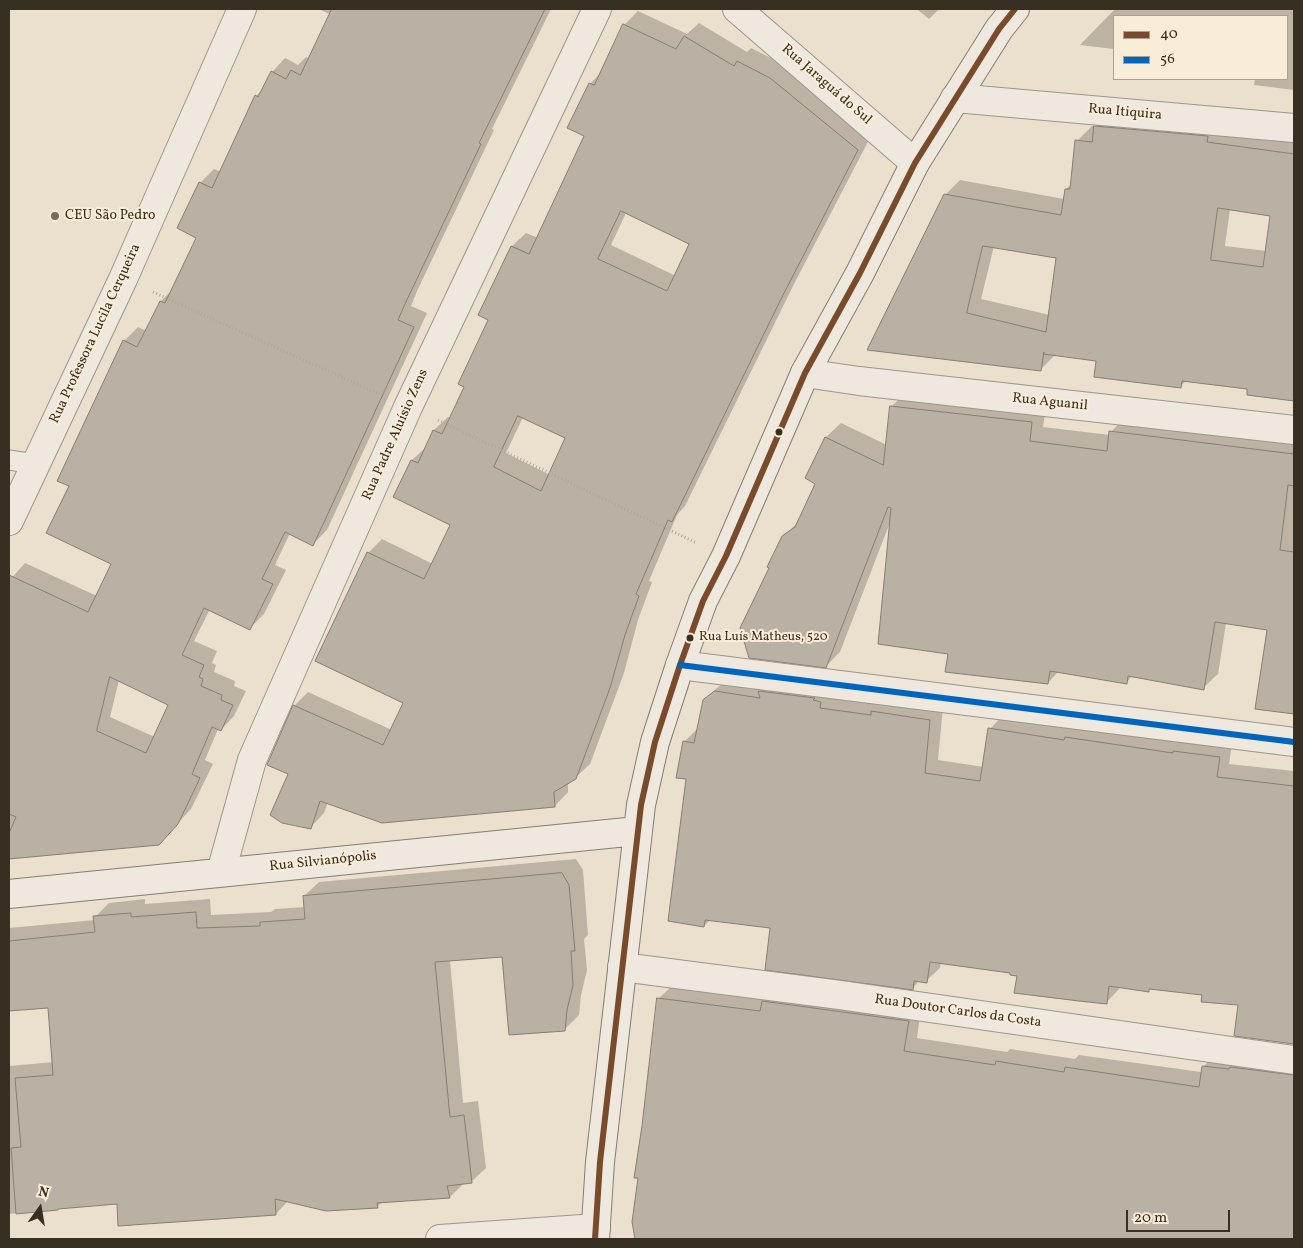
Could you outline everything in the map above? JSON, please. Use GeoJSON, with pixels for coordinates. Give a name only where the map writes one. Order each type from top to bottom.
{"type":"FeatureCollection","features":[{"type":"Feature","properties":{"kind":"street","name":"Rua Professora Lucila Cerqueira"},"geometry":{"type":"LineString","coordinates":[[9,522],[122,279],[242,9]]}},
{"type":"Feature","properties":{"kind":"street","name":"Rua Padre Aluísio Zens"},"geometry":{"type":"LineString","coordinates":[[222,872],[252,760],[408,407],[597,9]]}},
{"type":"Feature","properties":{"kind":"street","name":"Rua Jaraguá do Sul"},"geometry":{"type":"LineString","coordinates":[[737,9],[915,163]]}},
{"type":"Feature","properties":{"kind":"street"},"geometry":{"type":"LineString","coordinates":[[440,1239],[595,1234],[600,1162],[637,830],[655,742],[680,665],[704,600],[726,556],[805,373],[860,273],[915,163],[1000,28],[1015,9]]}},
{"type":"Feature","properties":{"kind":"street","name":"Rua Itiquira"},"geometry":{"type":"LineString","coordinates":[[955,98],[1294,128]]}},
{"type":"Feature","properties":{"kind":"street","name":"Rua Aguanil"},"geometry":{"type":"LineString","coordinates":[[805,373],[859,381],[1294,430]]}},
{"type":"Feature","properties":{"kind":"street"},"geometry":{"type":"LineString","coordinates":[[680,665],[1294,742]]}},
{"type":"Feature","properties":{"kind":"street","name":"Rua Silvianópolis"},"geometry":{"type":"LineString","coordinates":[[9,894],[637,830]]}},
{"type":"Feature","properties":{"kind":"street","name":"Rua Doutor Carlos da Costa"},"geometry":{"type":"LineString","coordinates":[[622,967],[840,995],[1294,1060]]}},
{"type":"Feature","properties":{"kind":"lane"},"geometry":{"type":"LineString","coordinates":[[9,460],[35,464]]}},
{"type":"Feature","properties":{"kind":"building"},"geometry":{"type":"Polygon","coordinates":[[[332,9],[545,9],[479,143],[481,144],[404,306],[398,320],[414,327],[313,546],[285,532],[262,579],[273,584],[250,630],[204,608],[182,655],[204,665],[199,677],[203,679],[201,686],[222,695],[221,700],[233,705],[221,731],[212,727],[192,774],[200,778],[178,824],[159,845],[9,859],[9,833],[16,817],[9,814],[9,575],[88,612],[111,564],[46,533],[69,486],[57,481],[123,340],[137,347],[160,301],[165,303],[196,238],[177,228],[199,182],[212,188],[255,95],[258,97],[271,71],[286,79],[291,70],[300,75],[332,9]],[[110,677],[97,731],[146,753],[168,705],[110,677]]]}},
{"type":"Feature","properties":{"kind":"building"},"geometry":{"type":"Polygon","coordinates":[[[623,24],[676,49],[684,36],[734,66],[737,61],[770,78],[858,150],[782,297],[672,522],[668,520],[636,594],[639,596],[625,635],[610,688],[576,779],[554,792],[555,807],[382,823],[320,801],[311,829],[282,823],[270,815],[288,774],[267,765],[293,705],[383,745],[403,703],[315,661],[367,552],[424,579],[450,525],[393,497],[411,460],[418,463],[433,430],[442,434],[464,387],[458,384],[488,320],[478,315],[511,246],[529,254],[584,136],[567,128],[589,83],[594,85],[623,24]],[[621,211],[598,259],[667,291],[689,244],[621,211]],[[518,416],[494,467],[541,491],[565,438],[518,416]]]}},
{"type":"Feature","properties":{"kind":"building"},"geometry":{"type":"Polygon","coordinates":[[[1094,126],[1208,136],[1207,142],[1294,154],[1294,401],[1247,395],[1247,389],[1182,381],[1181,388],[1094,377],[1096,361],[1044,354],[1041,371],[867,350],[944,194],[1061,215],[1065,189],[1070,189],[1075,140],[1092,142],[1094,126]],[[1218,208],[1211,260],[1263,267],[1270,216],[1218,208]],[[983,246],[967,313],[1046,332],[1056,258],[983,246]]]}},
{"type":"Feature","properties":{"kind":"building"},"geometry":{"type":"Polygon","coordinates":[[[890,406],[1032,422],[1030,441],[1107,451],[1109,431],[1294,454],[1294,486],[1288,485],[1280,550],[1294,552],[1294,714],[1255,709],[1267,630],[1215,622],[1204,690],[1128,676],[1127,684],[1050,671],[1048,684],[945,672],[948,654],[878,644],[891,508],[888,507],[826,668],[749,658],[740,628],[782,536],[795,527],[815,484],[805,478],[825,437],[883,465],[890,406]]]}},
{"type":"Feature","properties":{"kind":"building"},"geometry":{"type":"Polygon","coordinates":[[[715,691],[760,698],[758,691],[815,698],[813,700],[821,702],[820,708],[871,715],[871,711],[930,720],[925,773],[980,781],[988,728],[1064,740],[1065,737],[1173,753],[1173,751],[1220,757],[1217,777],[1294,786],[1294,1044],[1234,1036],[1238,1005],[1201,1002],[1202,995],[1149,989],[1149,992],[1109,986],[1107,1004],[1079,1001],[1014,993],[1017,976],[1010,975],[1010,973],[930,962],[927,983],[914,981],[913,990],[765,970],[770,928],[705,920],[704,927],[668,921],[686,779],[676,778],[683,741],[694,743],[703,700],[715,691]]]}},
{"type":"Feature","properties":{"kind":"building"},"geometry":{"type":"Polygon","coordinates":[[[562,873],[569,885],[575,951],[571,951],[573,985],[567,1010],[565,1031],[509,1035],[502,957],[435,962],[450,1117],[464,1115],[472,1183],[447,1186],[450,1198],[377,1203],[378,1208],[326,1211],[275,1199],[276,1215],[118,1226],[117,1204],[16,1214],[11,1148],[21,1147],[15,1078],[53,1075],[48,1008],[9,1011],[9,941],[95,932],[93,916],[131,913],[131,917],[196,912],[197,928],[260,926],[260,922],[305,919],[303,896],[562,873]]]}},
{"type":"Feature","properties":{"kind":"building"},"geometry":{"type":"Polygon","coordinates":[[[657,998],[760,1011],[762,1001],[909,1021],[904,1051],[995,1065],[996,1061],[1064,1072],[1065,1067],[1199,1087],[1202,1066],[1229,1069],[1230,1067],[1294,1075],[1294,1239],[635,1239],[632,1222],[638,1178],[634,1178],[657,998]]]}},
{"type":"Feature","properties":{"kind":"transit line","name":"40"},"geometry":{"type":"LineString","coordinates":[[595,1239],[600,1162],[641,805],[655,742],[680,665],[703,601],[726,556],[805,373],[860,273],[915,163],[999,29],[1015,9]]}},
{"type":"Feature","properties":{"kind":"transit line","name":"56"},"geometry":{"type":"LineString","coordinates":[[680,665],[1294,742]]}},
{"type":"Feature","properties":{"kind":"place","name":"CEU São Pedro"},"geometry":{"type":"Point","coordinates":[55,216]}},
{"type":"Feature","properties":{"kind":"place","name":"Rua Luís Matheus, 520"},"geometry":{"type":"Point","coordinates":[690,638]}}]}
